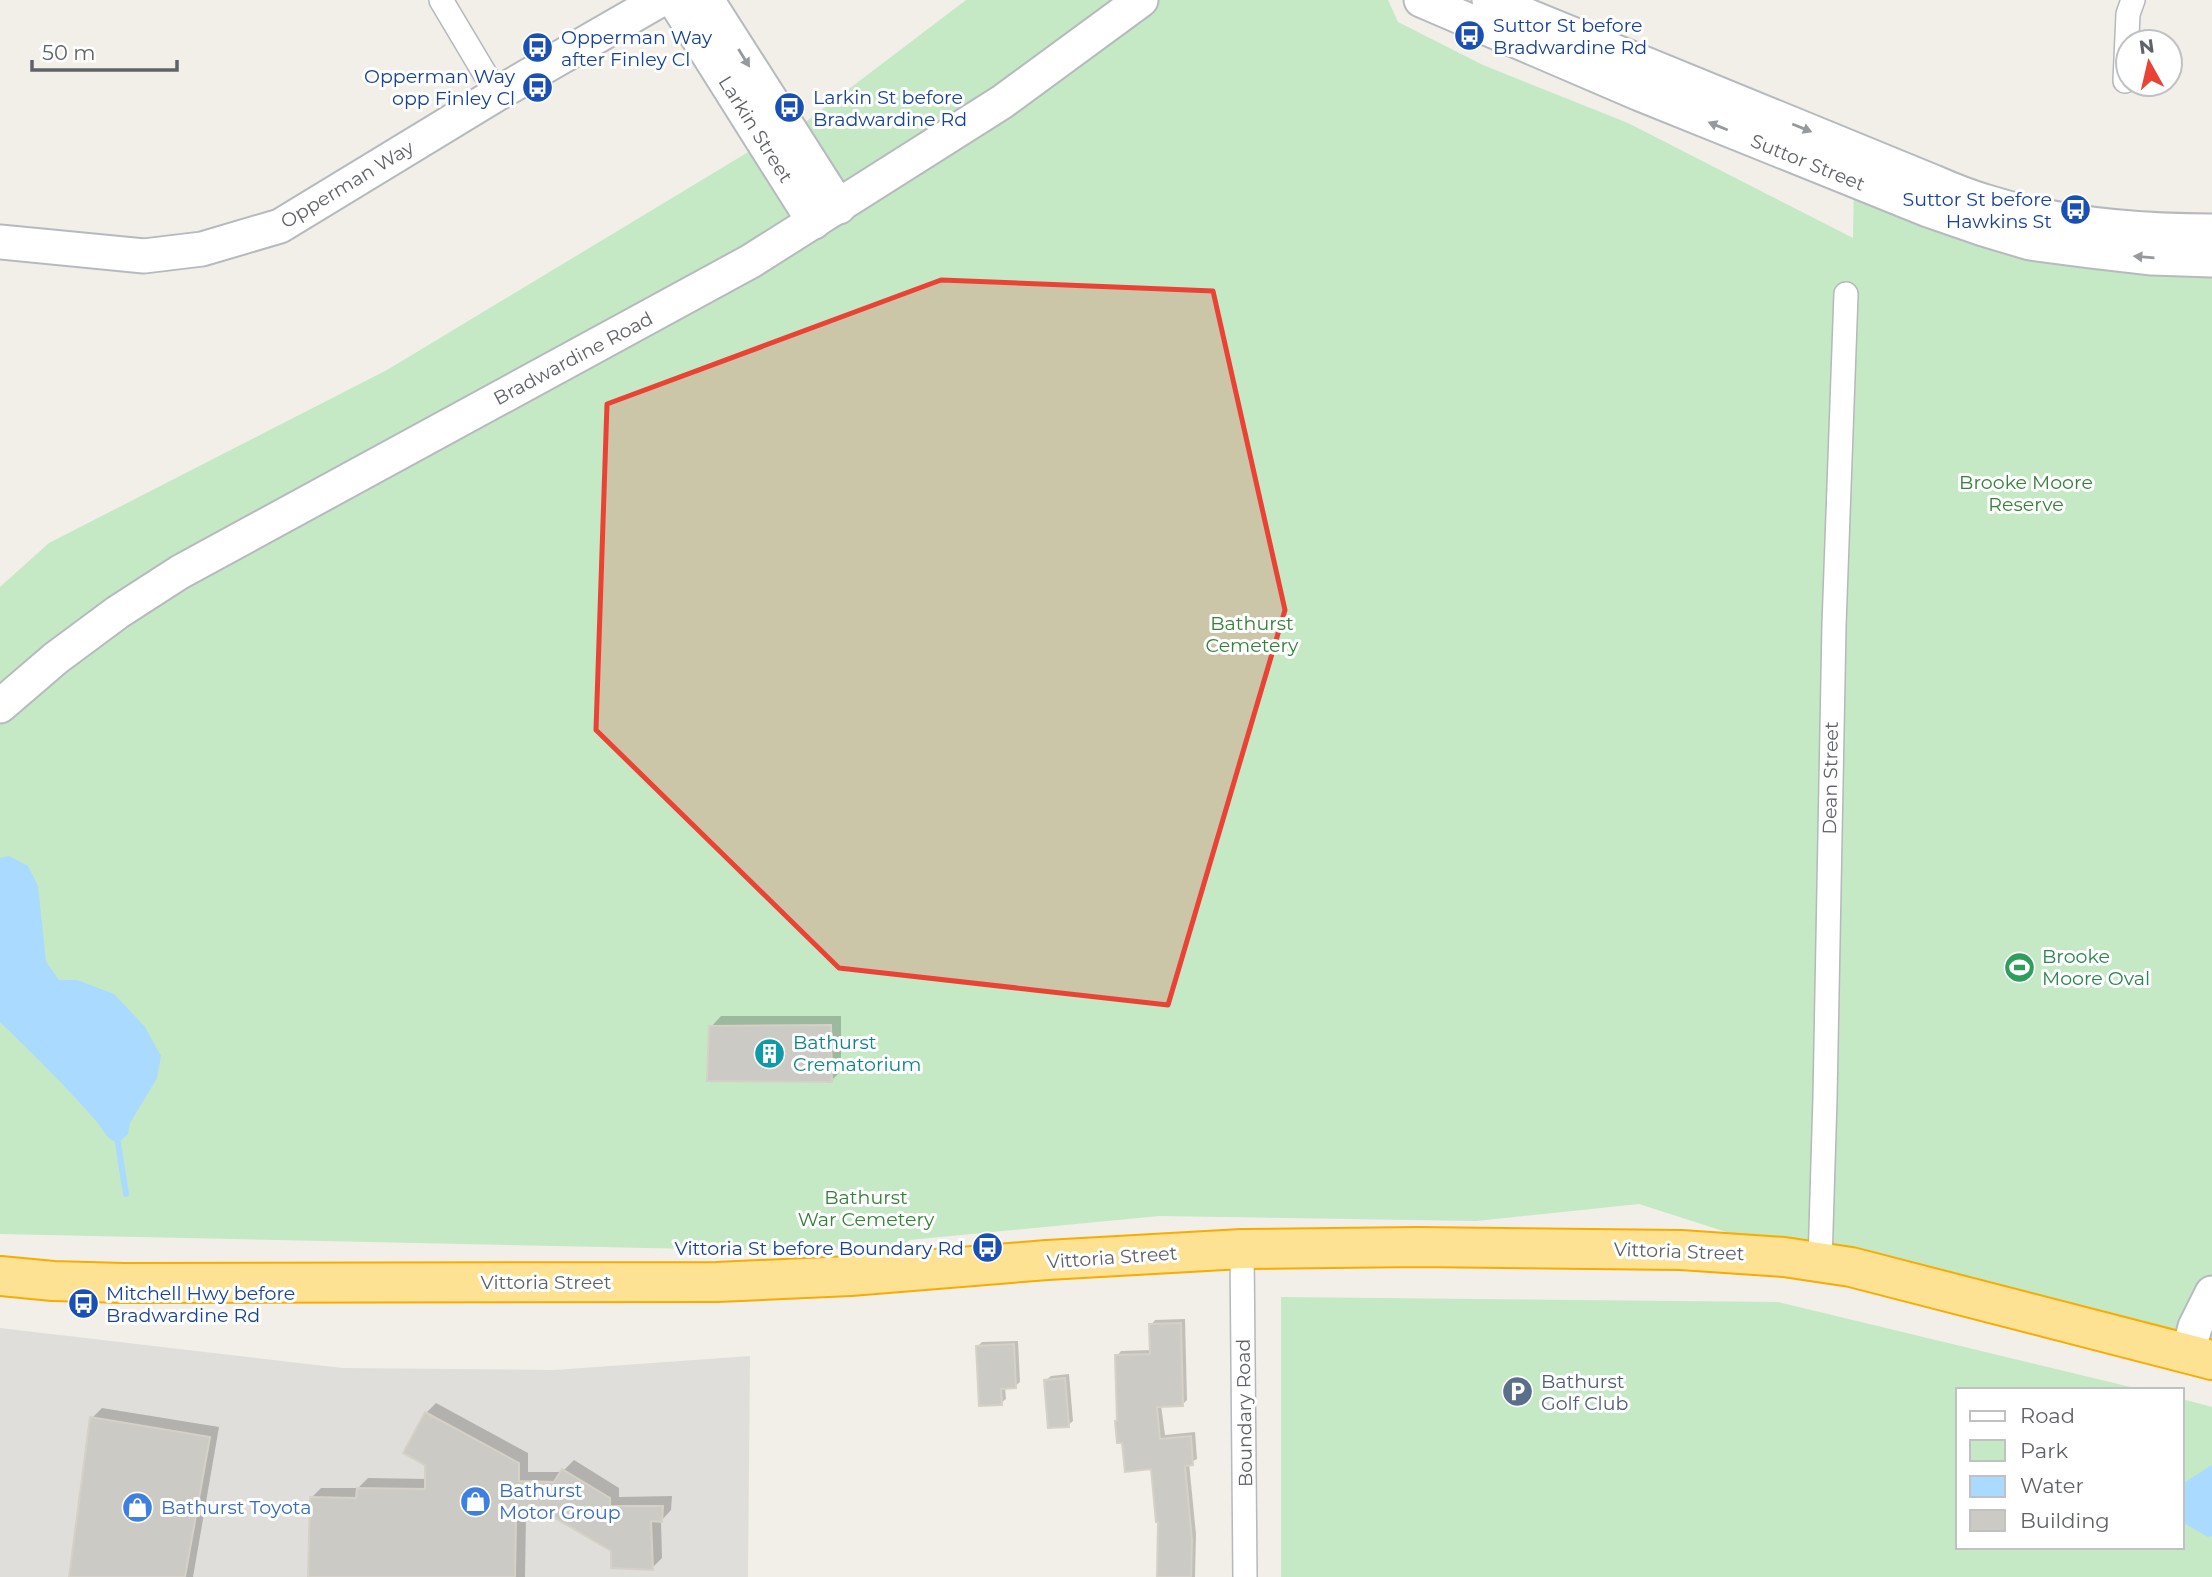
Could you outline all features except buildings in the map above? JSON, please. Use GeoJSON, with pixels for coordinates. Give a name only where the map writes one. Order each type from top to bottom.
{"type":"FeatureCollection","features":[{"type":"Feature","properties":{"kind":"highway","name":"Vittoria Street"},"geometry":{"type":"LineString","coordinates":[[0,1276],[123,1283],[717,1282],[1242,1248],[1638,1249],[1736,1253],[1851,1267],[2200,1357]]}},
{"type":"Feature","properties":{"kind":"main road","name":"Opperman Way"},"geometry":{"type":"LineString","coordinates":[[0,242],[144,256],[202,249],[280,226],[497,94],[660,0]]}},
{"type":"Feature","properties":{"kind":"main road","name":"Larkin Street"},"geometry":{"type":"LineString","coordinates":[[674,0],[826,215]]}},
{"type":"Feature","properties":{"kind":"main road","name":"Larkin Street"},"geometry":{"type":"LineString","coordinates":[[707,0],[826,215]]}},
{"type":"Feature","properties":{"kind":"main road","name":"Bradwardine Road"},"geometry":{"type":"LineString","coordinates":[[0,706],[56,658],[118,612],[180,572],[751,261],[1002,102],[1141,0]]}},
{"type":"Feature","properties":{"kind":"main road","name":"Suttor Street"},"geometry":{"type":"LineString","coordinates":[[1421,0],[1665,104],[1928,210],[1983,229],[2030,243],[2152,258],[2212,260]]}},
{"type":"Feature","properties":{"kind":"main road","name":"Suttor Street"},"geometry":{"type":"LineString","coordinates":[[1489,0],[1986,202],[2106,226],[2166,231],[2212,231]]}},
{"type":"Feature","properties":{"kind":"main road"},"geometry":{"type":"LineString","coordinates":[[2200,1357],[2195,1327],[2212,1293]]}},
{"type":"Feature","properties":{"kind":"street"},"geometry":{"type":"LineString","coordinates":[[441,0],[497,94]]}},
{"type":"Feature","properties":{"kind":"street"},"geometry":{"type":"LineString","coordinates":[[2127,28],[2133,0]]}},
{"type":"Feature","properties":{"kind":"street","name":"Dean Street"},"geometry":{"type":"LineString","coordinates":[[1820,1262],[1834,611],[1846,294]]}},
{"type":"Feature","properties":{"kind":"street","name":"Boundary Road"},"geometry":{"type":"LineString","coordinates":[[1242,1248],[1245,1577]]}},
{"type":"Feature","properties":{"kind":"highlighted area"},"geometry":{"type":"Polygon","coordinates":[[[941,280],[1213,291],[1285,610],[1168,1005],[839,968],[596,730],[607,404],[941,280]]]}},
{"type":"Feature","properties":{"kind":"shaded area"},"geometry":{"type":"Polygon","coordinates":[[[0,1328],[342,1368],[554,1370],[750,1356],[748,1577],[0,1577],[0,1328]]]}},
{"type":"Feature","properties":{"kind":"green space","name":"Bathurst Cemetery"},"geometry":{"type":"Polygon","coordinates":[[[966,0],[1388,0],[1398,22],[1483,65],[1628,123],[1853,238],[1854,181],[2212,260],[2212,1360],[1820,1262],[1639,1204],[1476,1221],[1159,1216],[909,1240],[905,1248],[740,1250],[0,1234],[0,587],[49,543],[387,370],[765,142],[791,133],[966,0]]]}},
{"type":"Feature","properties":{"kind":"green space","name":"Bathurst Golf Club"},"geometry":{"type":"Polygon","coordinates":[[[1281,1297],[1778,1302],[2135,1388],[1956,1388],[1956,1549],[2184,1549],[2184,1400],[2212,1407],[2212,1577],[1281,1577],[1281,1297]]]}},
{"type":"Feature","properties":{"kind":"water"},"geometry":{"type":"Polygon","coordinates":[[[9,856],[28,866],[38,886],[46,962],[59,980],[77,980],[114,994],[145,1027],[161,1056],[157,1078],[130,1123],[128,1134],[118,1143],[108,1137],[73,1095],[0,1022],[0,858],[9,856]]]}},
{"type":"Feature","properties":{"kind":"water"},"geometry":{"type":"Polygon","coordinates":[[[2212,1465],[2212,1536],[2208,1537],[2184,1523],[2184,1483],[2212,1465]]]}},
{"type":"Feature","properties":{"kind":"waterway"},"geometry":{"type":"LineString","coordinates":[[117,1137],[126,1194]]}},
{"type":"Feature","properties":{"kind":"place","name":"Suttor St before Bradwardine Rd"},"geometry":{"type":"Point","coordinates":[1470,36]}},
{"type":"Feature","properties":{"kind":"place","name":"Opperman Way after Finley Cl"},"geometry":{"type":"Point","coordinates":[538,48]}},
{"type":"Feature","properties":{"kind":"place","name":"Opperman Way opp Finley Cl"},"geometry":{"type":"Point","coordinates":[538,87]}},
{"type":"Feature","properties":{"kind":"place","name":"Larkin St before Bradwardine Rd"},"geometry":{"type":"Point","coordinates":[790,108]}},
{"type":"Feature","properties":{"kind":"place","name":"Suttor St before Hawkins St"},"geometry":{"type":"Point","coordinates":[2075,210]}},
{"type":"Feature","properties":{"kind":"place","name":"Brooke Moore Oval"},"geometry":{"type":"Point","coordinates":[2019,967]}},
{"type":"Feature","properties":{"kind":"place","name":"Bathurst Crematorium"},"geometry":{"type":"Point","coordinates":[770,1053]}},
{"type":"Feature","properties":{"kind":"place","name":"Vittoria St before Boundary Rd"},"geometry":{"type":"Point","coordinates":[987,1248]}},
{"type":"Feature","properties":{"kind":"place","name":"Mitchell Hwy before Bradwardine Rd"},"geometry":{"type":"Point","coordinates":[83,1304]}},
{"type":"Feature","properties":{"kind":"place","name":"Bathurst Golf Club"},"geometry":{"type":"Point","coordinates":[1518,1392]}},
{"type":"Feature","properties":{"kind":"place","name":"Bathurst Motor Group"},"geometry":{"type":"Point","coordinates":[476,1501]}},
{"type":"Feature","properties":{"kind":"place","name":"Bathurst Toyota"},"geometry":{"type":"Point","coordinates":[138,1507]}},
{"type":"Feature","properties":{"kind":"park label","name":"Brooke Moore Reserve"},"geometry":{"type":"Point","coordinates":[2026,493]}},
{"type":"Feature","properties":{"kind":"park label","name":"Bathurst War Cemetery"},"geometry":{"type":"Point","coordinates":[866,1208]}}]}
